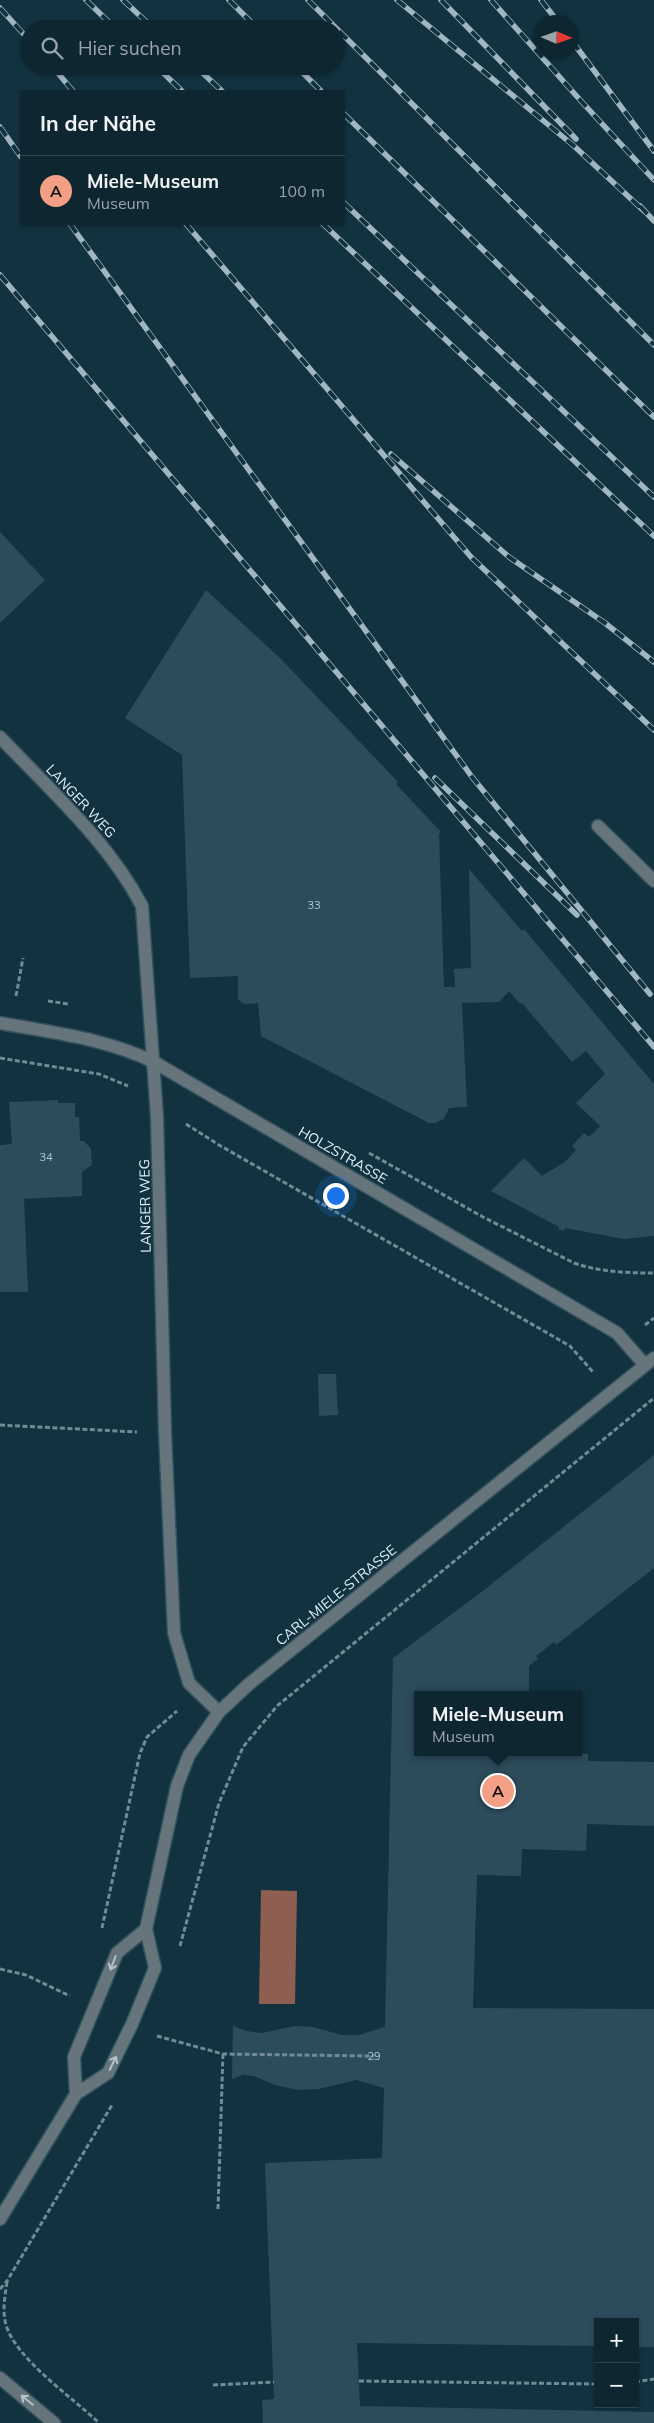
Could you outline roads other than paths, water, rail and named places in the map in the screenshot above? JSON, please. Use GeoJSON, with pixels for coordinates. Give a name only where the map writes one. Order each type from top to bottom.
{"type":"FeatureCollection","features":[{"type":"Feature","properties":{"kind":"street","name":"LANGER WEG"},"geometry":{"type":"LineString","coordinates":[[0,737],[105,848],[130,883],[142,906],[157,1117],[165,1432],[174,1633],[189,1683],[219,1712]]}},
{"type":"Feature","properties":{"kind":"street"},"geometry":{"type":"LineString","coordinates":[[598,826],[654,881]]}},
{"type":"Feature","properties":{"kind":"street","name":"HOLZSTRASSE"},"geometry":{"type":"LineString","coordinates":[[0,1023],[95,1039],[126,1049],[154,1062],[617,1333],[650,1361]]}},
{"type":"Feature","properties":{"kind":"street","name":"CARL-MIELE-STRASSE"},"geometry":{"type":"LineString","coordinates":[[0,2219],[76,2094],[108,2073],[132,2024],[155,1968],[146,1929],[178,1786],[189,1755],[219,1712],[248,1684],[650,1361]]}},
{"type":"Feature","properties":{"kind":"street"},"geometry":{"type":"LineString","coordinates":[[76,2094],[74,2057],[117,1953],[146,1929]]}},
{"type":"Feature","properties":{"kind":"street"},"geometry":{"type":"LineString","coordinates":[[0,2378],[54,2423]]}},
{"type":"Feature","properties":{"kind":"railway"},"geometry":{"type":"LineString","coordinates":[[86,0],[107,20]]}},
{"type":"Feature","properties":{"kind":"railway"},"geometry":{"type":"LineString","coordinates":[[123,0],[144,20]]}},
{"type":"Feature","properties":{"kind":"railway"},"geometry":{"type":"LineString","coordinates":[[229,0],[249,20]]}},
{"type":"Feature","properties":{"kind":"railway"},"geometry":{"type":"LineString","coordinates":[[308,0],[328,20]]}},
{"type":"Feature","properties":{"kind":"railway"},"geometry":{"type":"LineString","coordinates":[[397,0],[574,146],[644,211]]}},
{"type":"Feature","properties":{"kind":"railway"},"geometry":{"type":"LineString","coordinates":[[441,0],[576,139]]}},
{"type":"Feature","properties":{"kind":"railway"},"geometry":{"type":"LineString","coordinates":[[491,0],[654,180]]}},
{"type":"Feature","properties":{"kind":"railway"},"geometry":{"type":"LineString","coordinates":[[541,0],[553,15]]}},
{"type":"Feature","properties":{"kind":"railway"},"geometry":{"type":"LineString","coordinates":[[0,8],[20,30]]}},
{"type":"Feature","properties":{"kind":"railway"},"geometry":{"type":"LineString","coordinates":[[345,37],[654,345]]}},
{"type":"Feature","properties":{"kind":"railway"},"geometry":{"type":"LineString","coordinates":[[579,50],[654,151]]}},
{"type":"Feature","properties":{"kind":"railway"},"geometry":{"type":"LineString","coordinates":[[60,75],[72,90]]}},
{"type":"Feature","properties":{"kind":"railway"},"geometry":{"type":"LineString","coordinates":[[165,75],[181,90]]}},
{"type":"Feature","properties":{"kind":"railway"},"geometry":{"type":"LineString","coordinates":[[205,75],[221,90]]}},
{"type":"Feature","properties":{"kind":"railway"},"geometry":{"type":"LineString","coordinates":[[305,75],[320,90]]}},
{"type":"Feature","properties":{"kind":"railway"},"geometry":{"type":"LineString","coordinates":[[345,115],[654,417]]}},
{"type":"Feature","properties":{"kind":"railway"},"geometry":{"type":"LineString","coordinates":[[0,127],[20,156]]}},
{"type":"Feature","properties":{"kind":"railway"},"geometry":{"type":"LineString","coordinates":[[345,204],[654,497]]}},
{"type":"Feature","properties":{"kind":"railway"},"geometry":{"type":"LineString","coordinates":[[640,206],[654,221]]}},
{"type":"Feature","properties":{"kind":"railway"},"geometry":{"type":"LineString","coordinates":[[71,225],[472,777],[650,994]]}},
{"type":"Feature","properties":{"kind":"railway"},"geometry":{"type":"LineString","coordinates":[[187,225],[471,557],[654,730]]}},
{"type":"Feature","properties":{"kind":"railway"},"geometry":{"type":"LineString","coordinates":[[324,225],[654,536]]}},
{"type":"Feature","properties":{"kind":"railway"},"geometry":{"type":"LineString","coordinates":[[0,275],[654,1047]]}},
{"type":"Feature","properties":{"kind":"railway"},"geometry":{"type":"LineString","coordinates":[[391,454],[509,557],[605,623],[654,662]]}},
{"type":"Feature","properties":{"kind":"railway"},"geometry":{"type":"LineString","coordinates":[[435,778],[577,915]]}},
{"type":"Feature","properties":{"kind":"place","name":"Miele-Museum"},"geometry":{"type":"Point","coordinates":[498,1791]}}]}
